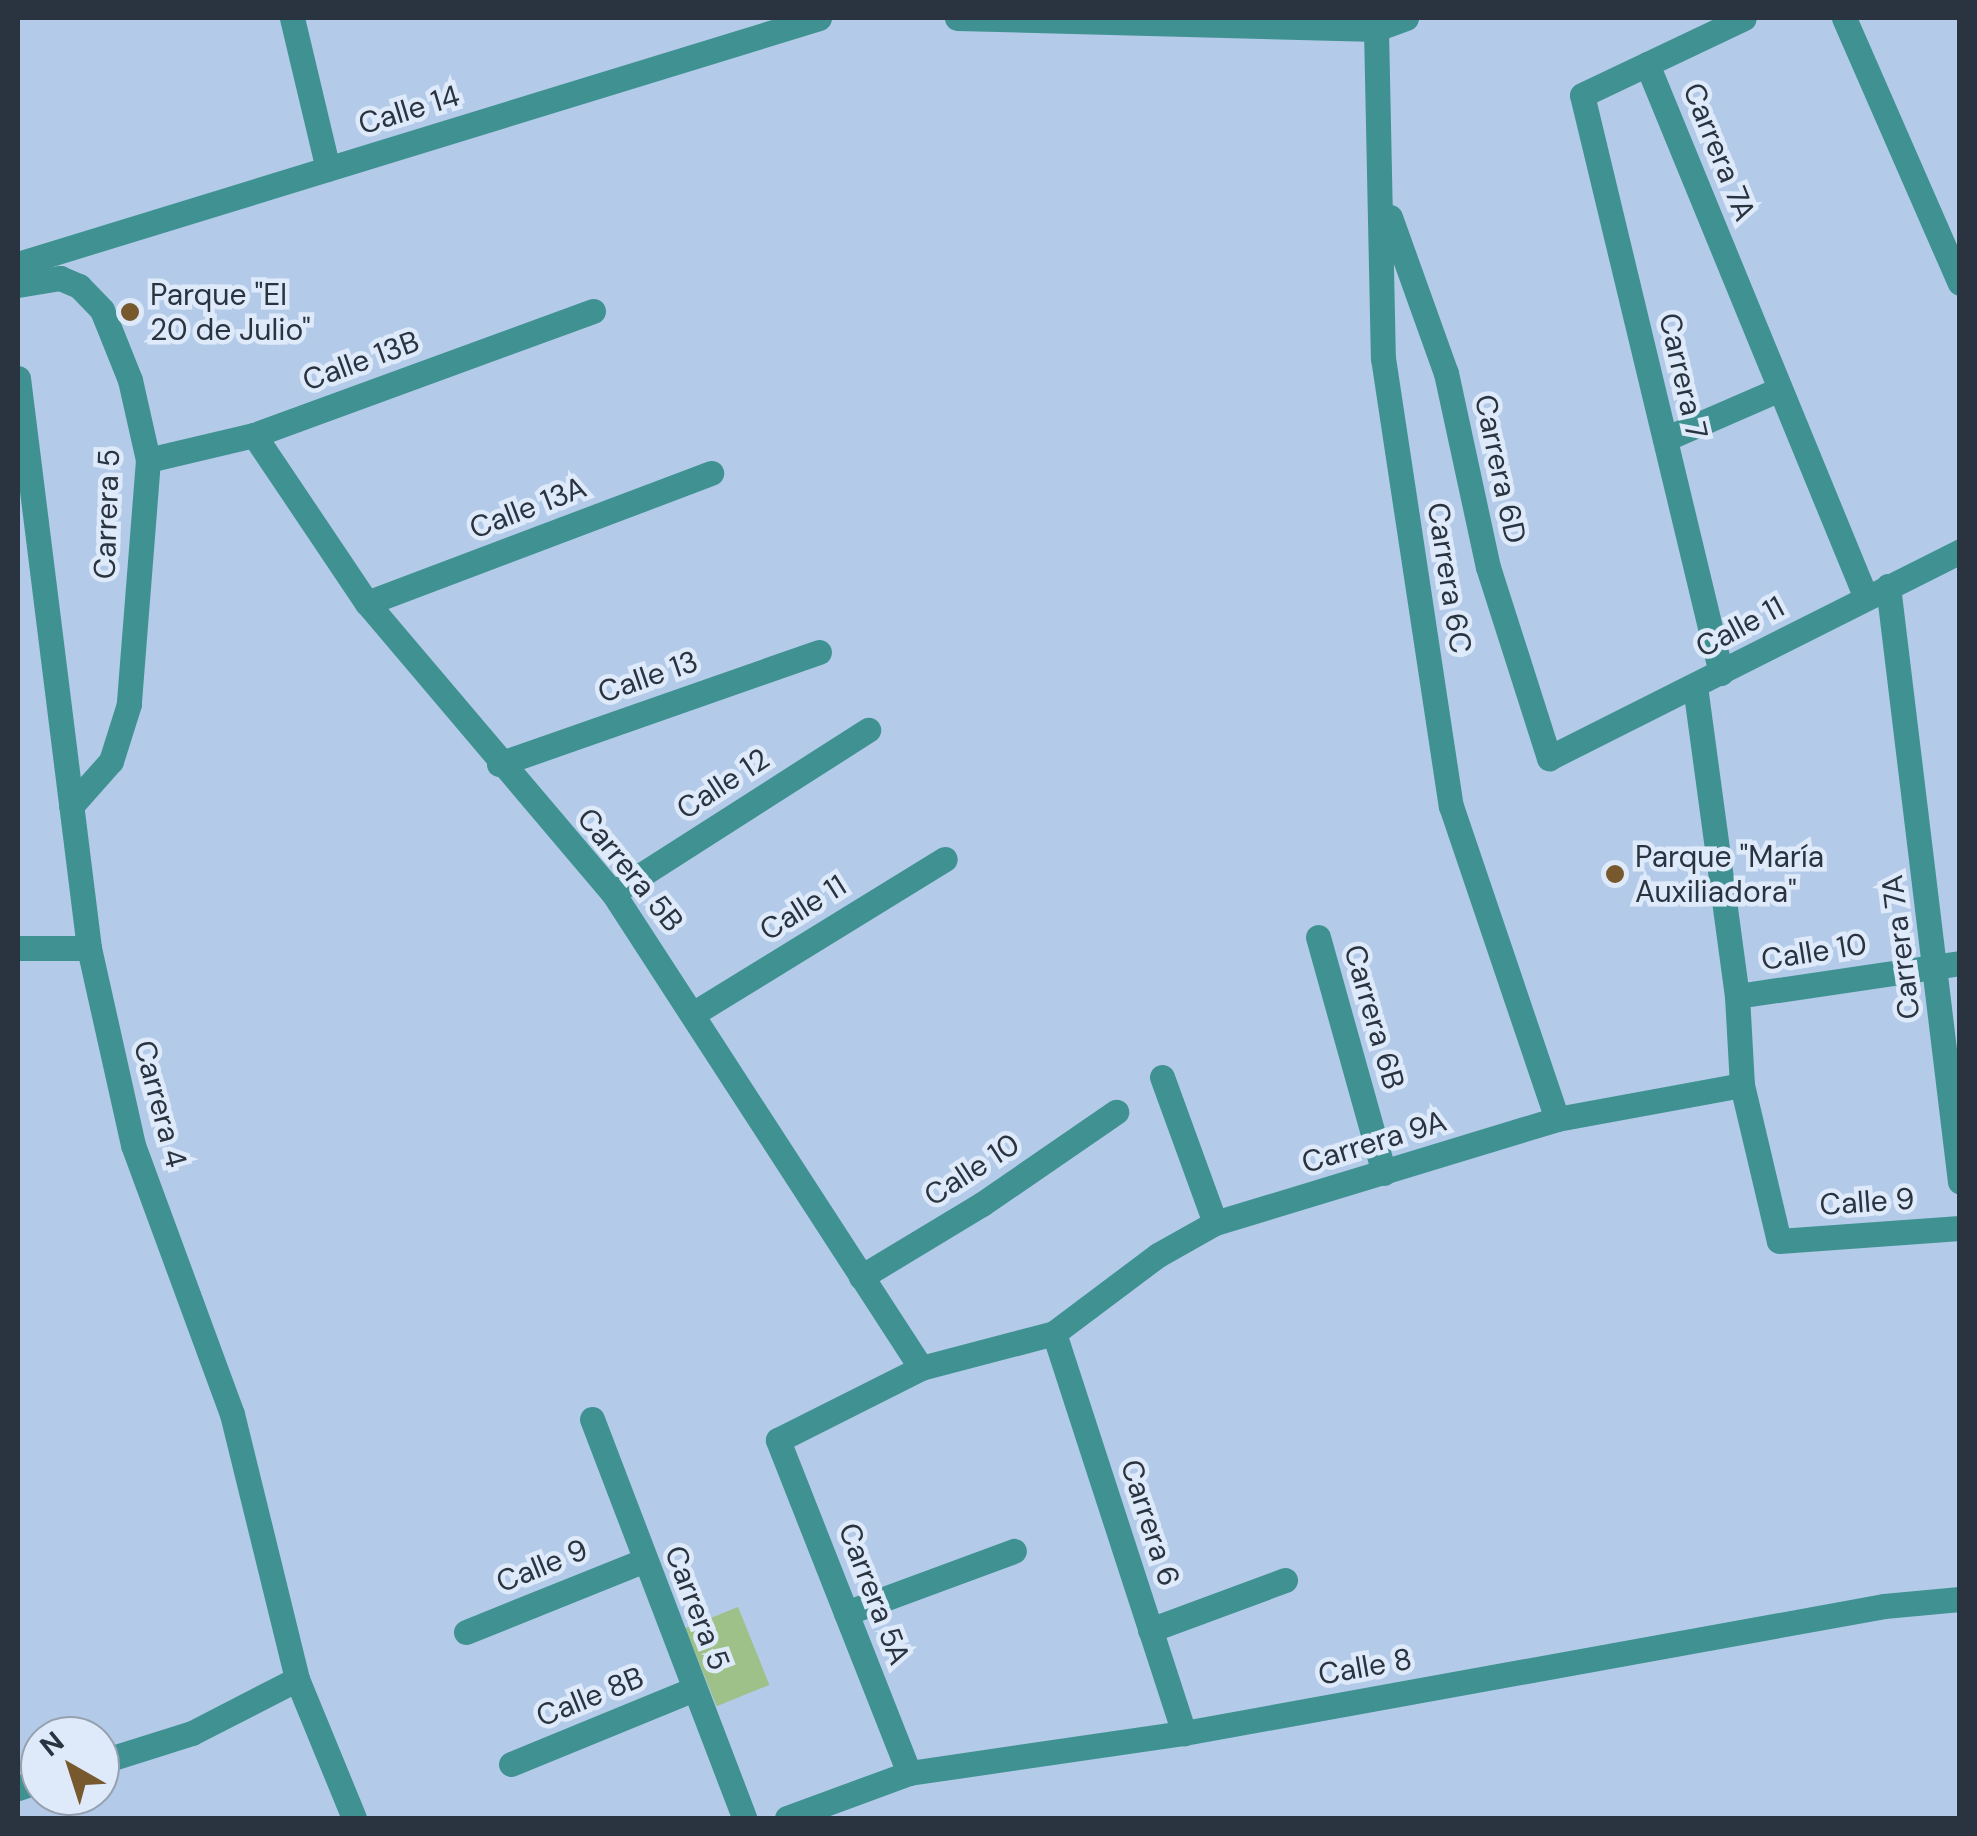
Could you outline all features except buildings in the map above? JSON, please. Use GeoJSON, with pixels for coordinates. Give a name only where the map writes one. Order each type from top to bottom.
{"type":"FeatureCollection","features":[{"type":"Feature","properties":{"kind":"street"},"geometry":{"type":"LineString","coordinates":[[292,18],[328,169]]}},
{"type":"Feature","properties":{"kind":"street","name":"Calle 14"},"geometry":{"type":"LineString","coordinates":[[18,264],[819,18]]}},
{"type":"Feature","properties":{"kind":"street"},"geometry":{"type":"LineString","coordinates":[[957,18],[1376,29],[1406,18]]}},
{"type":"Feature","properties":{"kind":"street"},"geometry":{"type":"LineString","coordinates":[[1648,64],[1744,18]]}},
{"type":"Feature","properties":{"kind":"street"},"geometry":{"type":"LineString","coordinates":[[1844,18],[1960,282]]}},
{"type":"Feature","properties":{"kind":"street","name":"Carrera 6C"},"geometry":{"type":"LineString","coordinates":[[1376,29],[1383,196],[1383,358],[1451,806],[1557,1120]]}},
{"type":"Feature","properties":{"kind":"street","name":"Carrera 7"},"geometry":{"type":"LineString","coordinates":[[1648,64],[1582,95],[1721,673]]}},
{"type":"Feature","properties":{"kind":"street","name":"Carrera 7A"},"geometry":{"type":"LineString","coordinates":[[1648,64],[1780,389],[1877,592],[1948,965],[1960,1182]]}},
{"type":"Feature","properties":{"kind":"street","name":"Carrera 6D"},"geometry":{"type":"LineString","coordinates":[[1383,196],[1446,373],[1488,566],[1549,758]]}},
{"type":"Feature","properties":{"kind":"street","name":"Carrera 5"},"geometry":{"type":"LineString","coordinates":[[18,285],[60,278],[79,286],[102,310],[130,380],[148,460],[129,704],[111,762],[71,806]]}},
{"type":"Feature","properties":{"kind":"street","name":"Calle 13B"},"geometry":{"type":"LineString","coordinates":[[148,460],[254,435],[593,311]]}},
{"type":"Feature","properties":{"kind":"street","name":"Carrera 4"},"geometry":{"type":"LineString","coordinates":[[18,378],[89,948],[133,1145],[232,1414],[297,1679],[354,1818]]}},
{"type":"Feature","properties":{"kind":"street"},"geometry":{"type":"LineString","coordinates":[[1665,439],[1780,389]]}},
{"type":"Feature","properties":{"kind":"street","name":"Carrera 5B"},"geometry":{"type":"LineString","coordinates":[[254,435],[368,603],[499,764],[613,893],[696,1012],[921,1368]]}},
{"type":"Feature","properties":{"kind":"street","name":"Calle 13A"},"geometry":{"type":"LineString","coordinates":[[368,603],[711,474]]}},
{"type":"Feature","properties":{"kind":"street","name":"Calle 11"},"geometry":{"type":"LineString","coordinates":[[1549,758],[1960,551]]}},
{"type":"Feature","properties":{"kind":"street","name":"Calle 13"},"geometry":{"type":"LineString","coordinates":[[499,764],[819,652]]}},
{"type":"Feature","properties":{"kind":"street"},"geometry":{"type":"LineString","coordinates":[[1696,686],[1737,996],[1742,1085]]}},
{"type":"Feature","properties":{"kind":"street","name":"Calle 12"},"geometry":{"type":"LineString","coordinates":[[613,893],[868,730]]}},
{"type":"Feature","properties":{"kind":"street","name":"Calle 11"},"geometry":{"type":"LineString","coordinates":[[696,1012],[944,859]]}},
{"type":"Feature","properties":{"kind":"street","name":"Carrera 6B"},"geometry":{"type":"LineString","coordinates":[[1318,936],[1384,1173]]}},
{"type":"Feature","properties":{"kind":"street"},"geometry":{"type":"LineString","coordinates":[[18,948],[89,948]]}},
{"type":"Feature","properties":{"kind":"street","name":"Calle 10"},"geometry":{"type":"LineString","coordinates":[[1737,996],[1948,965]]}},
{"type":"Feature","properties":{"kind":"street"},"geometry":{"type":"LineString","coordinates":[[1162,1077],[1215,1223]]}},
{"type":"Feature","properties":{"kind":"street","name":"Carrera 9A"},"geometry":{"type":"LineString","coordinates":[[1054,1333],[1158,1255],[1215,1223],[1557,1120],[1742,1085]]}},
{"type":"Feature","properties":{"kind":"street","name":"Calle 9"},"geometry":{"type":"LineString","coordinates":[[1742,1085],[1780,1241],[1960,1228]]}},
{"type":"Feature","properties":{"kind":"street","name":"Calle 10"},"geometry":{"type":"LineString","coordinates":[[860,1277],[982,1204],[1116,1112]]}},
{"type":"Feature","properties":{"kind":"street"},"geometry":{"type":"LineString","coordinates":[[921,1368],[1054,1333]]}},
{"type":"Feature","properties":{"kind":"street","name":"Carrera 6"},"geometry":{"type":"LineString","coordinates":[[1054,1333],[1184,1733]]}},
{"type":"Feature","properties":{"kind":"street","name":"Carrera 5A"},"geometry":{"type":"LineString","coordinates":[[909,1773],[778,1440],[921,1368]]}},
{"type":"Feature","properties":{"kind":"street","name":"Carrera 5"},"geometry":{"type":"LineString","coordinates":[[592,1419],[744,1818]]}},
{"type":"Feature","properties":{"kind":"street"},"geometry":{"type":"LineString","coordinates":[[846,1613],[1014,1552]]}},
{"type":"Feature","properties":{"kind":"street","name":"Calle 9"},"geometry":{"type":"LineString","coordinates":[[466,1632],[643,1560]]}},
{"type":"Feature","properties":{"kind":"street"},"geometry":{"type":"LineString","coordinates":[[1150,1630],[1286,1580]]}},
{"type":"Feature","properties":{"kind":"street","name":"Calle 8"},"geometry":{"type":"LineString","coordinates":[[787,1818],[909,1773],[1184,1733],[1884,1606],[1960,1599]]}},
{"type":"Feature","properties":{"kind":"street"},"geometry":{"type":"LineString","coordinates":[[120,1755],[192,1732],[297,1679]]}},
{"type":"Feature","properties":{"kind":"street","name":"Calle 8B"},"geometry":{"type":"LineString","coordinates":[[511,1764],[694,1690]]}},
{"type":"Feature","properties":{"kind":"green space"},"geometry":{"type":"Polygon","coordinates":[[[738,1607],[769,1685],[717,1706],[685,1628],[738,1607]]]}},
{"type":"Feature","properties":{"kind":"place","name":"Parque \"El 20 de Julio\""},"geometry":{"type":"Point","coordinates":[130,312]}},
{"type":"Feature","properties":{"kind":"place","name":"Parque \"María Auxiliadora\""},"geometry":{"type":"Point","coordinates":[1615,874]}}]}
